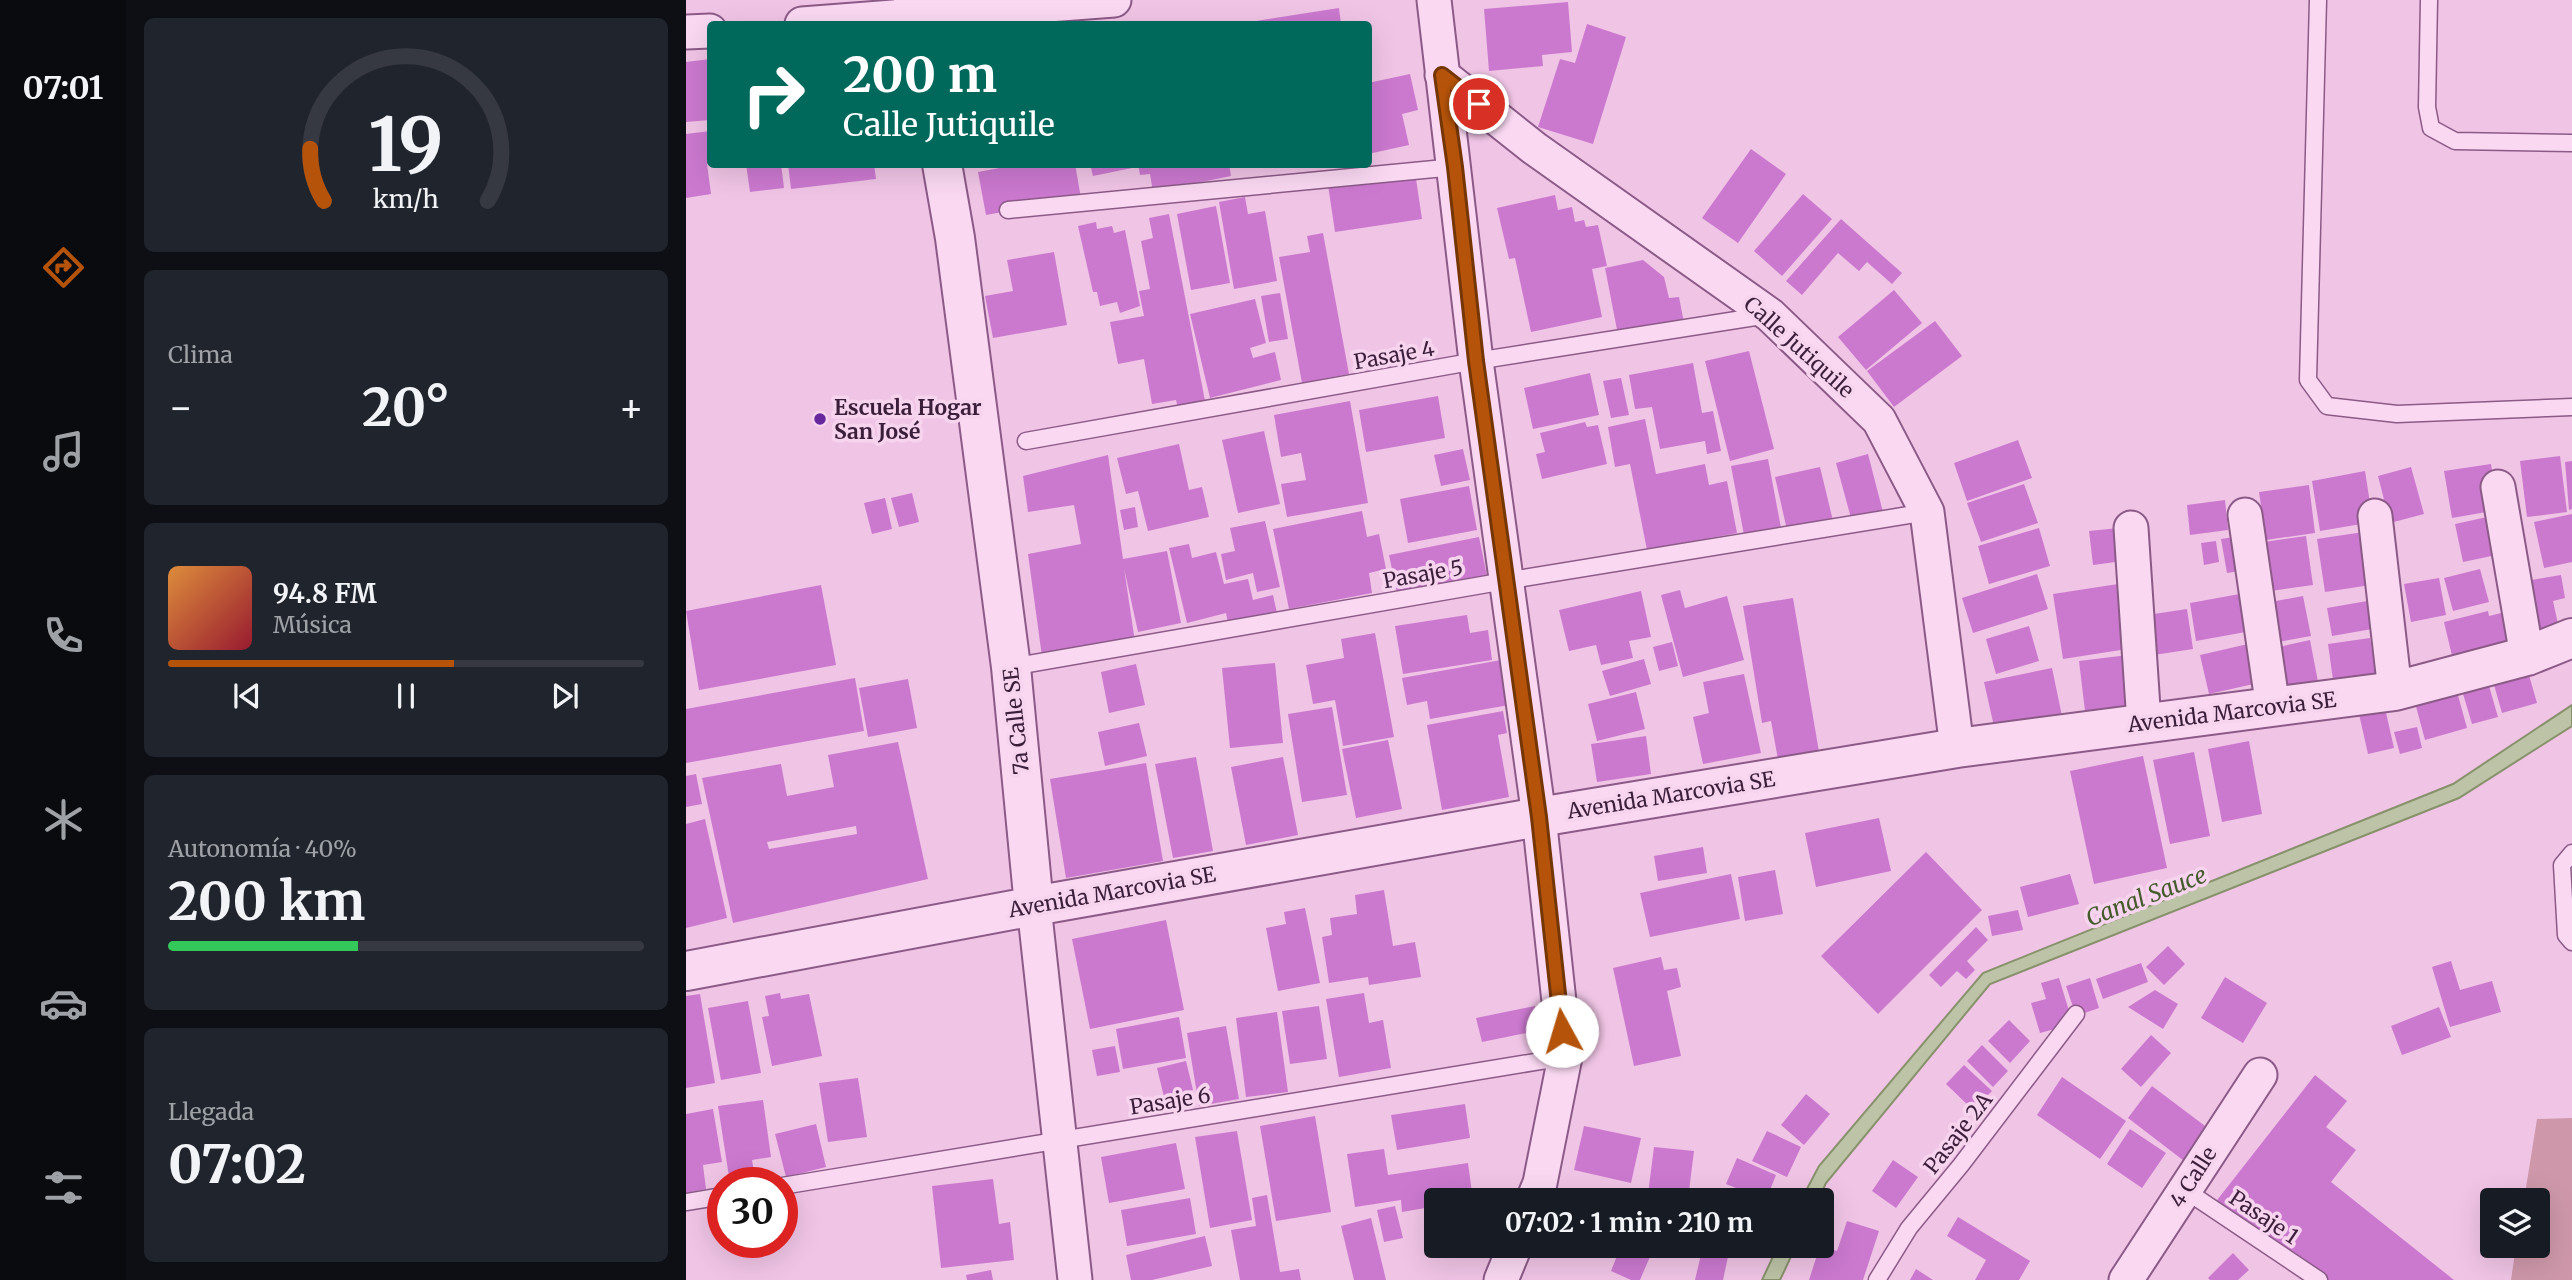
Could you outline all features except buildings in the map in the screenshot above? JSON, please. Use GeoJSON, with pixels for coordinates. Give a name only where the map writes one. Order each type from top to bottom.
{"type":"FeatureCollection","features":[{"type":"Feature","properties":{"kind":"street"},"geometry":{"type":"LineString","coordinates":[[836,21],[1114,0]]}},
{"type":"Feature","properties":{"kind":"street"},"geometry":{"type":"LineString","coordinates":[[1434,0],[1476,361],[1539,817],[1565,1057],[1538,1188]]}},
{"type":"Feature","properties":{"kind":"street"},"geometry":{"type":"LineString","coordinates":[[686,32],[707,31]]}},
{"type":"Feature","properties":{"kind":"street","name":"Calle Jutiquile"},"geometry":{"type":"LineString","coordinates":[[1442,75],[1534,148],[1770,315],[1879,420],[1927,512],[1957,748]]}},
{"type":"Feature","properties":{"kind":"street","name":"7a Calle SE"},"geometry":{"type":"LineString","coordinates":[[943,168],[955,238],[1011,667],[1075,1280]]}},
{"type":"Feature","properties":{"kind":"street"},"geometry":{"type":"LineString","coordinates":[[2498,487],[2527,656]]}},
{"type":"Feature","properties":{"kind":"street"},"geometry":{"type":"LineString","coordinates":[[2245,515],[2273,708]]}},
{"type":"Feature","properties":{"kind":"street"},"geometry":{"type":"LineString","coordinates":[[2375,516],[2395,691]]}},
{"type":"Feature","properties":{"kind":"street"},"geometry":{"type":"LineString","coordinates":[[2131,528],[2144,723]]}},
{"type":"Feature","properties":{"kind":"street","name":"Avenida Marcovia SE"},"geometry":{"type":"LineString","coordinates":[[686,971],[1034,906],[1539,817],[1957,748],[2395,691],[2527,656],[2572,638]]}},
{"type":"Feature","properties":{"kind":"street","name":"4 Calle"},"geometry":{"type":"LineString","coordinates":[[2126,1280],[2260,1074]]}},
{"type":"Feature","properties":{"kind":"street"},"geometry":{"type":"LineString","coordinates":[[1501,1280],[1510,1258]]}},
{"type":"Feature","properties":{"kind":"lane"},"geometry":{"type":"LineString","coordinates":[[2318,0],[2308,380],[2327,406],[2397,414],[2572,407]]}},
{"type":"Feature","properties":{"kind":"lane"},"geometry":{"type":"LineString","coordinates":[[2429,0],[2427,107],[2431,128],[2455,141],[2572,143]]}},
{"type":"Feature","properties":{"kind":"lane"},"geometry":{"type":"LineString","coordinates":[[1008,210],[1455,167]]}},
{"type":"Feature","properties":{"kind":"lane","name":"Pasaje 4"},"geometry":{"type":"LineString","coordinates":[[1026,441],[1476,361],[1770,315]]}},
{"type":"Feature","properties":{"kind":"lane","name":"Pasaje 5"},"geometry":{"type":"LineString","coordinates":[[1011,667],[1505,581],[1927,512]]}},
{"type":"Feature","properties":{"kind":"lane"},"geometry":{"type":"LineString","coordinates":[[2572,853],[2562,865],[2566,935],[2572,942]]}},
{"type":"Feature","properties":{"kind":"lane","name":"Pasaje 2A"},"geometry":{"type":"LineString","coordinates":[[1877,1280],[1909,1228],[1961,1165],[2076,1014]]}},
{"type":"Feature","properties":{"kind":"lane","name":"Pasaje 6"},"geometry":{"type":"LineString","coordinates":[[798,1183],[1565,1057]]}},
{"type":"Feature","properties":{"kind":"lane","name":"Pasaje 1"},"geometry":{"type":"LineString","coordinates":[[2185,1190],[2319,1280]]}},
{"type":"Feature","properties":{"kind":"lane"},"geometry":{"type":"LineString","coordinates":[[686,1202],[707,1199]]}},
{"type":"Feature","properties":{"kind":"shaded area"},"geometry":{"type":"Polygon","coordinates":[[[2572,705],[2572,726],[2459,798],[1990,984],[1824,1188],[1807,1188],[1819,1166],[1983,973],[2453,784],[2572,705]]]}},
{"type":"Feature","properties":{"kind":"shaded area"},"geometry":{"type":"Polygon","coordinates":[[[2572,1118],[2572,1280],[2511,1280],[2514,1258],[2550,1258],[2550,1188],[2526,1188],[2537,1119],[2572,1118]]]}},
{"type":"Feature","properties":{"kind":"shaded area"},"geometry":{"type":"Polygon","coordinates":[[[1772,1258],[1790,1258],[1780,1280],[1762,1280],[1772,1258]]]}},
{"type":"Feature","properties":{"kind":"place","name":"Escuela Hogar San José"},"geometry":{"type":"Point","coordinates":[820,419]}},
{"type":"Feature","properties":{"kind":"route"},"geometry":{"type":"LineString","coordinates":[[1479,104],[1442,75],[1476,361],[1539,817],[1562,1031]]}},
{"type":"Feature","properties":{"kind":"water label","name":"Canal Sauce"},"geometry":{"type":"Point","coordinates":[2146,896]}}]}
